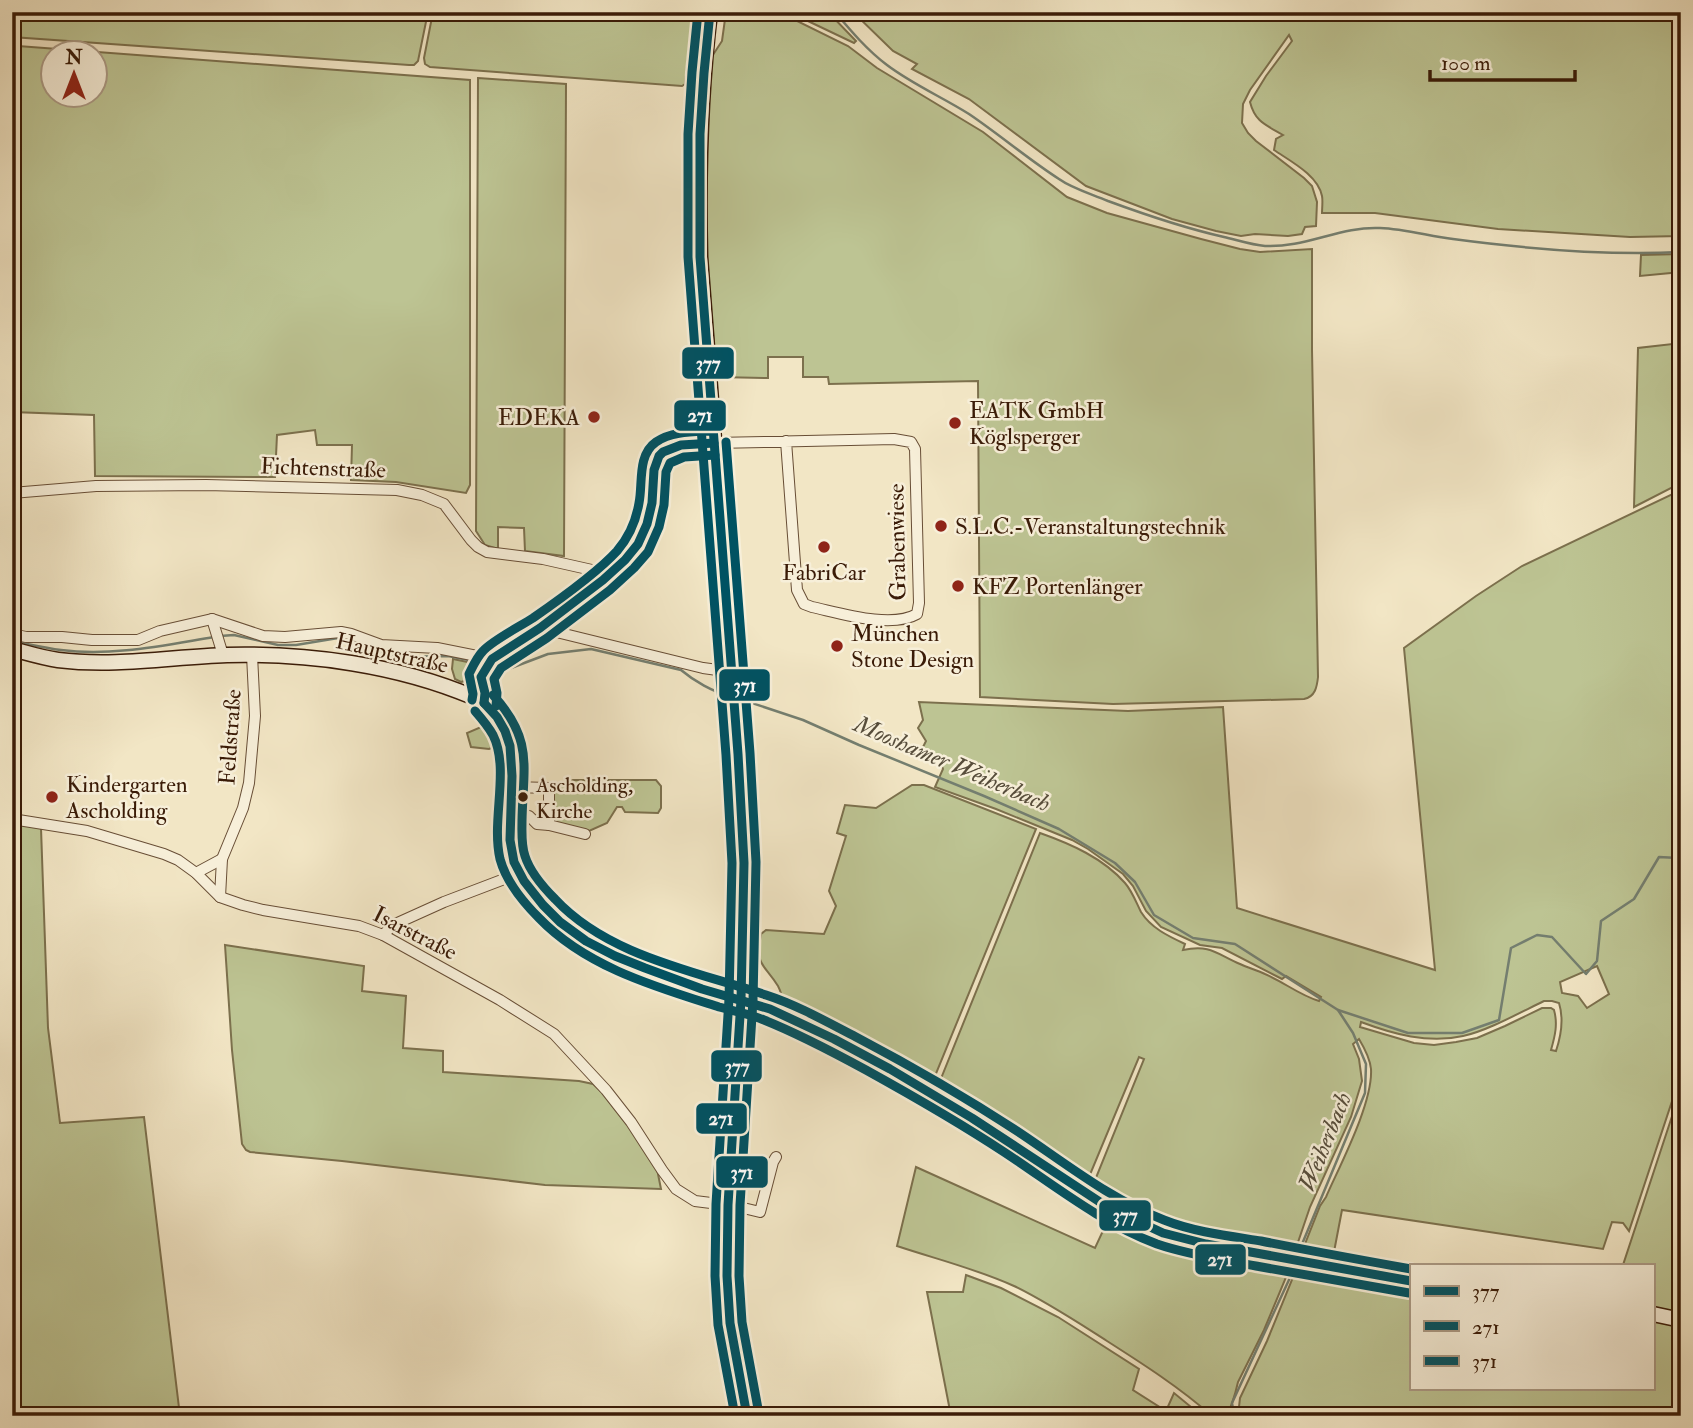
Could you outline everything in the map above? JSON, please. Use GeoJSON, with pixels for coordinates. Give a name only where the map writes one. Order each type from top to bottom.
{"type":"FeatureCollection","features":[{"type":"Feature","properties":{"kind":"main road"},"geometry":{"type":"LineString","coordinates":[[710,12],[700,125],[698,205],[744,863],[741,1000],[728,1205],[727,1276],[730,1324],[747,1416]]}},
{"type":"Feature","properties":{"kind":"main road","name":"Hauptstraße"},"geometry":{"type":"LineString","coordinates":[[12,649],[51,659],[88,662],[134,662],[221,650],[252,655],[331,660],[366,665],[426,681],[484,702]]}},
{"type":"Feature","properties":{"kind":"main road"},"geometry":{"type":"LineString","coordinates":[[484,702],[496,714],[509,738],[513,769],[510,811],[514,861],[534,894],[563,925],[598,948],[625,961],[774,1010],[932,1093],[1001,1135],[1109,1208],[1163,1233],[1206,1244],[1410,1281]]}},
{"type":"Feature","properties":{"kind":"main road"},"geometry":{"type":"LineString","coordinates":[[1654,1314],[1681,1320]]}},
{"type":"Feature","properties":{"kind":"street","name":"Grabenwiese"},"geometry":{"type":"LineString","coordinates":[[603,580],[638,544],[652,503],[654,470],[659,456],[669,448],[714,443],[786,441],[894,439],[911,442],[915,449],[919,603],[917,614],[911,618],[873,619],[804,604],[797,590],[786,441]]}},
{"type":"Feature","properties":{"kind":"street","name":"Fichtenstraße"},"geometry":{"type":"LineString","coordinates":[[12,493],[96,486],[397,489],[422,495],[444,505],[471,540],[487,552],[543,559],[593,570],[603,580]]}},
{"type":"Feature","properties":{"kind":"street"},"geometry":{"type":"LineString","coordinates":[[464,694],[488,667],[603,580]]}},
{"type":"Feature","properties":{"kind":"street"},"geometry":{"type":"LineString","coordinates":[[12,634],[26,637],[138,640],[160,631],[212,619],[263,636],[285,637],[341,632],[381,645],[437,648],[488,667]]}},
{"type":"Feature","properties":{"kind":"street"},"geometry":{"type":"LineString","coordinates":[[212,619],[221,650]]}},
{"type":"Feature","properties":{"kind":"street"},"geometry":{"type":"LineString","coordinates":[[540,628],[703,668],[732,679]]}},
{"type":"Feature","properties":{"kind":"street","name":"Feldstraße"},"geometry":{"type":"LineString","coordinates":[[220,897],[222,859],[243,808],[249,783],[255,716],[252,655]]}},
{"type":"Feature","properties":{"kind":"street"},"geometry":{"type":"LineString","coordinates":[[484,702],[488,667]]}},
{"type":"Feature","properties":{"kind":"street"},"geometry":{"type":"LineString","coordinates":[[512,787],[549,788],[549,825]]}},
{"type":"Feature","properties":{"kind":"street"},"geometry":{"type":"LineString","coordinates":[[510,811],[529,816],[537,824],[585,834]]}},
{"type":"Feature","properties":{"kind":"street","name":"Isarstraße"},"geometry":{"type":"LineString","coordinates":[[12,819],[87,831],[164,854],[196,873],[220,897],[263,910],[359,926],[383,935],[500,1000],[554,1034],[606,1090],[676,1189],[695,1201],[760,1212],[776,1157]]}},
{"type":"Feature","properties":{"kind":"street"},"geometry":{"type":"LineString","coordinates":[[196,873],[222,859]]}},
{"type":"Feature","properties":{"kind":"street"},"geometry":{"type":"LineString","coordinates":[[383,935],[393,925],[520,873]]}},
{"type":"Feature","properties":{"kind":"green space"},"geometry":{"type":"Polygon","coordinates":[[[12,12],[428,12],[418,61],[414,65],[108,44],[108,38],[12,37],[12,12]]]}},
{"type":"Feature","properties":{"kind":"green space"},"geometry":{"type":"Polygon","coordinates":[[[433,12],[693,12],[685,84],[682,86],[430,67],[425,64],[424,58],[433,12]]]}},
{"type":"Feature","properties":{"kind":"green space"},"geometry":{"type":"Polygon","coordinates":[[[726,12],[779,12],[848,46],[877,68],[983,132],[1067,197],[1107,213],[1240,249],[1260,252],[1312,249],[1318,677],[1311,696],[1304,699],[1113,704],[980,697],[978,381],[829,384],[828,377],[803,377],[803,357],[768,357],[768,378],[718,377],[709,302],[704,189],[709,61],[722,41],[726,12]]]}},
{"type":"Feature","properties":{"kind":"green space"},"geometry":{"type":"Polygon","coordinates":[[[789,12],[828,12],[856,41],[854,43],[789,12]]]}},
{"type":"Feature","properties":{"kind":"green space"},"geometry":{"type":"Polygon","coordinates":[[[853,12],[1681,12],[1681,236],[1630,237],[1498,229],[1375,213],[1322,213],[1319,188],[1302,169],[1274,150],[1276,139],[1283,135],[1258,119],[1250,102],[1292,41],[1289,35],[1250,90],[1243,104],[1242,123],[1256,141],[1312,186],[1317,202],[1316,226],[1305,227],[1302,234],[1288,236],[1241,236],[1216,231],[1172,219],[1086,186],[969,99],[912,69],[917,64],[893,51],[853,12]]]}},
{"type":"Feature","properties":{"kind":"green space"},"geometry":{"type":"Polygon","coordinates":[[[18,46],[38,48],[38,108],[108,108],[108,53],[470,80],[470,485],[466,493],[396,482],[351,480],[352,445],[317,445],[315,430],[277,435],[275,477],[95,476],[94,415],[12,412],[12,97],[17,96],[18,46]]]}},
{"type":"Feature","properties":{"kind":"green space"},"geometry":{"type":"Polygon","coordinates":[[[478,78],[566,84],[564,556],[525,551],[524,528],[498,527],[498,549],[485,545],[476,531],[478,78]]]}},
{"type":"Feature","properties":{"kind":"green space"},"geometry":{"type":"Polygon","coordinates":[[[687,95],[694,101],[694,191],[706,415],[695,415],[692,375],[687,95]]]}},
{"type":"Feature","properties":{"kind":"green space"},"geometry":{"type":"Polygon","coordinates":[[[1681,254],[1681,272],[1640,276],[1641,255],[1681,254]]]}},
{"type":"Feature","properties":{"kind":"green space"},"geometry":{"type":"Polygon","coordinates":[[[1681,343],[1681,483],[1634,507],[1638,348],[1681,343]]]}},
{"type":"Feature","properties":{"kind":"green space"},"geometry":{"type":"Polygon","coordinates":[[[1681,490],[1681,1074],[1629,1231],[1623,1223],[1612,1222],[1603,1249],[1342,1210],[1333,1257],[1410,1269],[1410,1274],[1309,1256],[1309,1249],[1303,1249],[1367,1099],[1370,1061],[1359,1039],[1353,1044],[1359,1059],[1362,1081],[1351,1117],[1310,1207],[1296,1248],[1291,1247],[1289,1252],[1176,1229],[1134,1213],[1091,1190],[1144,1059],[1139,1057],[1089,1177],[1017,1125],[940,1081],[1040,833],[1075,847],[1107,866],[1127,886],[1145,918],[1160,931],[1185,944],[1183,950],[1200,948],[1213,951],[1319,1001],[1321,997],[1286,976],[1282,979],[1222,948],[1200,945],[1161,927],[1146,911],[1133,886],[1123,874],[1072,840],[935,787],[943,769],[937,757],[925,752],[923,747],[926,741],[918,728],[923,720],[919,702],[1128,711],[1223,707],[1237,908],[1435,970],[1404,648],[1522,566],[1681,490]],[[1597,966],[1560,982],[1562,993],[1578,996],[1587,1008],[1609,994],[1597,966]],[[1544,1001],[1483,1030],[1450,1038],[1411,1036],[1361,1022],[1360,1027],[1414,1043],[1434,1045],[1477,1038],[1542,1008],[1551,1008],[1554,1010],[1556,1025],[1551,1050],[1556,1051],[1561,1027],[1561,1009],[1559,1003],[1544,1001]]]}},
{"type":"Feature","properties":{"kind":"green space"},"geometry":{"type":"Polygon","coordinates":[[[453,659],[482,665],[474,676],[461,682],[455,679],[453,659]]]}},
{"type":"Feature","properties":{"kind":"green space"},"geometry":{"type":"Polygon","coordinates":[[[495,721],[503,738],[500,744],[489,749],[471,747],[467,733],[495,721]]]}},
{"type":"Feature","properties":{"kind":"green space"},"geometry":{"type":"Polygon","coordinates":[[[573,780],[656,780],[661,786],[661,808],[658,813],[625,812],[622,807],[617,807],[607,823],[589,831],[553,823],[552,790],[573,780]]]}},
{"type":"Feature","properties":{"kind":"green space"},"geometry":{"type":"Polygon","coordinates":[[[912,785],[924,785],[1036,829],[933,1081],[924,1083],[787,1008],[759,953],[761,934],[766,930],[824,934],[836,906],[829,891],[846,836],[837,833],[845,805],[876,808],[912,785]]]}},
{"type":"Feature","properties":{"kind":"green space"},"geometry":{"type":"Polygon","coordinates":[[[12,823],[41,828],[48,1028],[60,1123],[144,1117],[180,1416],[12,1416],[12,823]]]}},
{"type":"Feature","properties":{"kind":"green space"},"geometry":{"type":"Polygon","coordinates":[[[225,945],[364,966],[362,991],[406,996],[403,1048],[443,1051],[443,1072],[593,1084],[627,1123],[657,1169],[661,1189],[545,1185],[246,1150],[242,1144],[232,1050],[225,945]]]}},
{"type":"Feature","properties":{"kind":"green space"},"geometry":{"type":"Polygon","coordinates":[[[1681,1089],[1681,1313],[1654,1307],[1654,1264],[1623,1264],[1681,1089]]]}},
{"type":"Feature","properties":{"kind":"green space"},"geometry":{"type":"Polygon","coordinates":[[[916,1167],[1095,1248],[1108,1220],[1112,1222],[1116,1217],[1290,1264],[1264,1330],[1238,1382],[1226,1416],[1212,1416],[1147,1367],[1026,1292],[986,1274],[897,1246],[916,1167]]]}},
{"type":"Feature","properties":{"kind":"green space"},"geometry":{"type":"Polygon","coordinates":[[[1298,1265],[1304,1274],[1308,1272],[1304,1266],[1343,1272],[1343,1281],[1348,1281],[1349,1274],[1410,1284],[1410,1390],[1654,1390],[1654,1321],[1681,1324],[1681,1416],[1238,1416],[1240,1398],[1298,1265]]]}},
{"type":"Feature","properties":{"kind":"green space"},"geometry":{"type":"Polygon","coordinates":[[[966,1275],[1001,1288],[1058,1317],[1139,1369],[1133,1390],[1166,1411],[1174,1393],[1202,1416],[951,1416],[927,1292],[963,1292],[966,1275]]]}},
{"type":"Feature","properties":{"kind":"waterway"},"geometry":{"type":"LineString","coordinates":[[835,12],[866,47],[887,65],[969,114],[1064,183],[1194,230],[1265,246],[1294,244],[1351,230],[1380,228],[1538,249],[1624,253],[1681,252]]}},
{"type":"Feature","properties":{"kind":"waterway","name":"Mooshamer Weiherbach"},"geometry":{"type":"LineString","coordinates":[[220,636],[234,635],[278,645],[338,638],[393,657],[448,656],[484,663]]}},
{"type":"Feature","properties":{"kind":"waterway","name":"Mooshamer Weiherbach"},"geometry":{"type":"LineString","coordinates":[[12,641],[61,650],[99,652],[214,637]]}},
{"type":"Feature","properties":{"kind":"waterway","name":"Mooshamer Weiherbach"},"geometry":{"type":"LineString","coordinates":[[490,665],[503,669],[511,668],[548,654],[591,649],[681,670],[704,686],[730,696]]}},
{"type":"Feature","properties":{"kind":"waterway","name":"Mooshamer Weiherbach"},"geometry":{"type":"LineString","coordinates":[[740,699],[803,720],[1059,829],[1115,863],[1135,882],[1154,915],[1193,938],[1235,944],[1338,1010],[1408,1033],[1462,1033],[1499,1020],[1511,948],[1537,935],[1552,937],[1586,974],[1597,961],[1601,921],[1634,899],[1659,857],[1681,859]]}},
{"type":"Feature","properties":{"kind":"waterway","name":"Weiherbach"},"geometry":{"type":"LineString","coordinates":[[1300,1249],[1365,1093],[1366,1064],[1353,1033],[1338,1010]]}},
{"type":"Feature","properties":{"kind":"waterway","name":"Weiherbach"},"geometry":{"type":"LineString","coordinates":[[1234,1416],[1232,1403],[1294,1269]]}},
{"type":"Feature","properties":{"kind":"transit line","name":"271"},"geometry":{"type":"LineString","coordinates":[[698,12],[688,134],[688,257],[732,863],[729,999],[716,1204],[715,1276],[718,1325],[735,1416]]}},
{"type":"Feature","properties":{"kind":"transit line","name":"377"},"geometry":{"type":"LineString","coordinates":[[710,12],[700,134],[700,257],[744,863],[741,1000],[728,1205],[727,1276],[730,1323],[747,1416]]}},
{"type":"Feature","properties":{"kind":"transit line","name":"371"},"geometry":{"type":"LineString","coordinates":[[472,700],[469,674],[483,651],[577,586],[621,546],[636,516],[643,462],[650,448],[669,436],[713,431]]}},
{"type":"Feature","properties":{"kind":"transit line","name":"371"},"geometry":{"type":"LineString","coordinates":[[726,442],[756,862],[753,1000],[740,1205],[739,1276],[742,1322],[759,1414]]}},
{"type":"Feature","properties":{"kind":"transit line","name":"377"},"geometry":{"type":"LineString","coordinates":[[484,703],[485,693],[481,677],[492,659],[540,628],[603,580],[638,544],[647,524],[652,503],[654,470],[659,456],[681,445],[714,443]]}},
{"type":"Feature","properties":{"kind":"transit line","name":"271"},"geometry":{"type":"LineString","coordinates":[[496,706],[494,679],[501,668],[547,638],[610,590],[648,552],[659,527],[664,505],[666,472],[670,463],[684,457],[715,455]]}},
{"type":"Feature","properties":{"kind":"transit line","name":"371"},"geometry":{"type":"LineString","coordinates":[[493,695],[515,726],[523,754],[522,838],[527,862],[537,879],[555,899],[576,919],[600,935],[654,959],[778,999],[823,1020],[962,1097],[1126,1203],[1164,1220],[1212,1233],[1410,1269]]}},
{"type":"Feature","properties":{"kind":"transit line","name":"377"},"geometry":{"type":"LineString","coordinates":[[484,703],[497,717],[510,746],[510,840],[514,862],[524,881],[543,905],[560,922],[586,941],[645,968],[702,989],[770,1009],[834,1039],[972,1118],[1109,1208],[1163,1233],[1206,1244],[1410,1281]]}},
{"type":"Feature","properties":{"kind":"transit line","name":"271"},"geometry":{"type":"LineString","coordinates":[[475,711],[493,735],[498,748],[498,844],[506,875],[533,912],[578,950],[647,983],[759,1018],[816,1044],[953,1120],[1097,1214],[1157,1244],[1206,1257],[1409,1293]]}},
{"type":"Feature","properties":{"kind":"place","name":"EDEKA"},"geometry":{"type":"Point","coordinates":[594,417]}},
{"type":"Feature","properties":{"kind":"place","name":"EATK GmbH Köglsperger"},"geometry":{"type":"Point","coordinates":[955,423]}},
{"type":"Feature","properties":{"kind":"place","name":"S.L.C.-Veranstaltungstechnik"},"geometry":{"type":"Point","coordinates":[941,526]}},
{"type":"Feature","properties":{"kind":"place","name":"FabriCar"},"geometry":{"type":"Point","coordinates":[824,547]}},
{"type":"Feature","properties":{"kind":"place","name":"KFZ Portenlänger"},"geometry":{"type":"Point","coordinates":[958,586]}},
{"type":"Feature","properties":{"kind":"place","name":"München Stone Design"},"geometry":{"type":"Point","coordinates":[837,646]}},
{"type":"Feature","properties":{"kind":"place","name":"Kindergarten Ascholding"},"geometry":{"type":"Point","coordinates":[52,797]}},
{"type":"Feature","properties":{"kind":"place","name":"Ascholding, Kirche"},"geometry":{"type":"Point","coordinates":[523,797]}}]}
